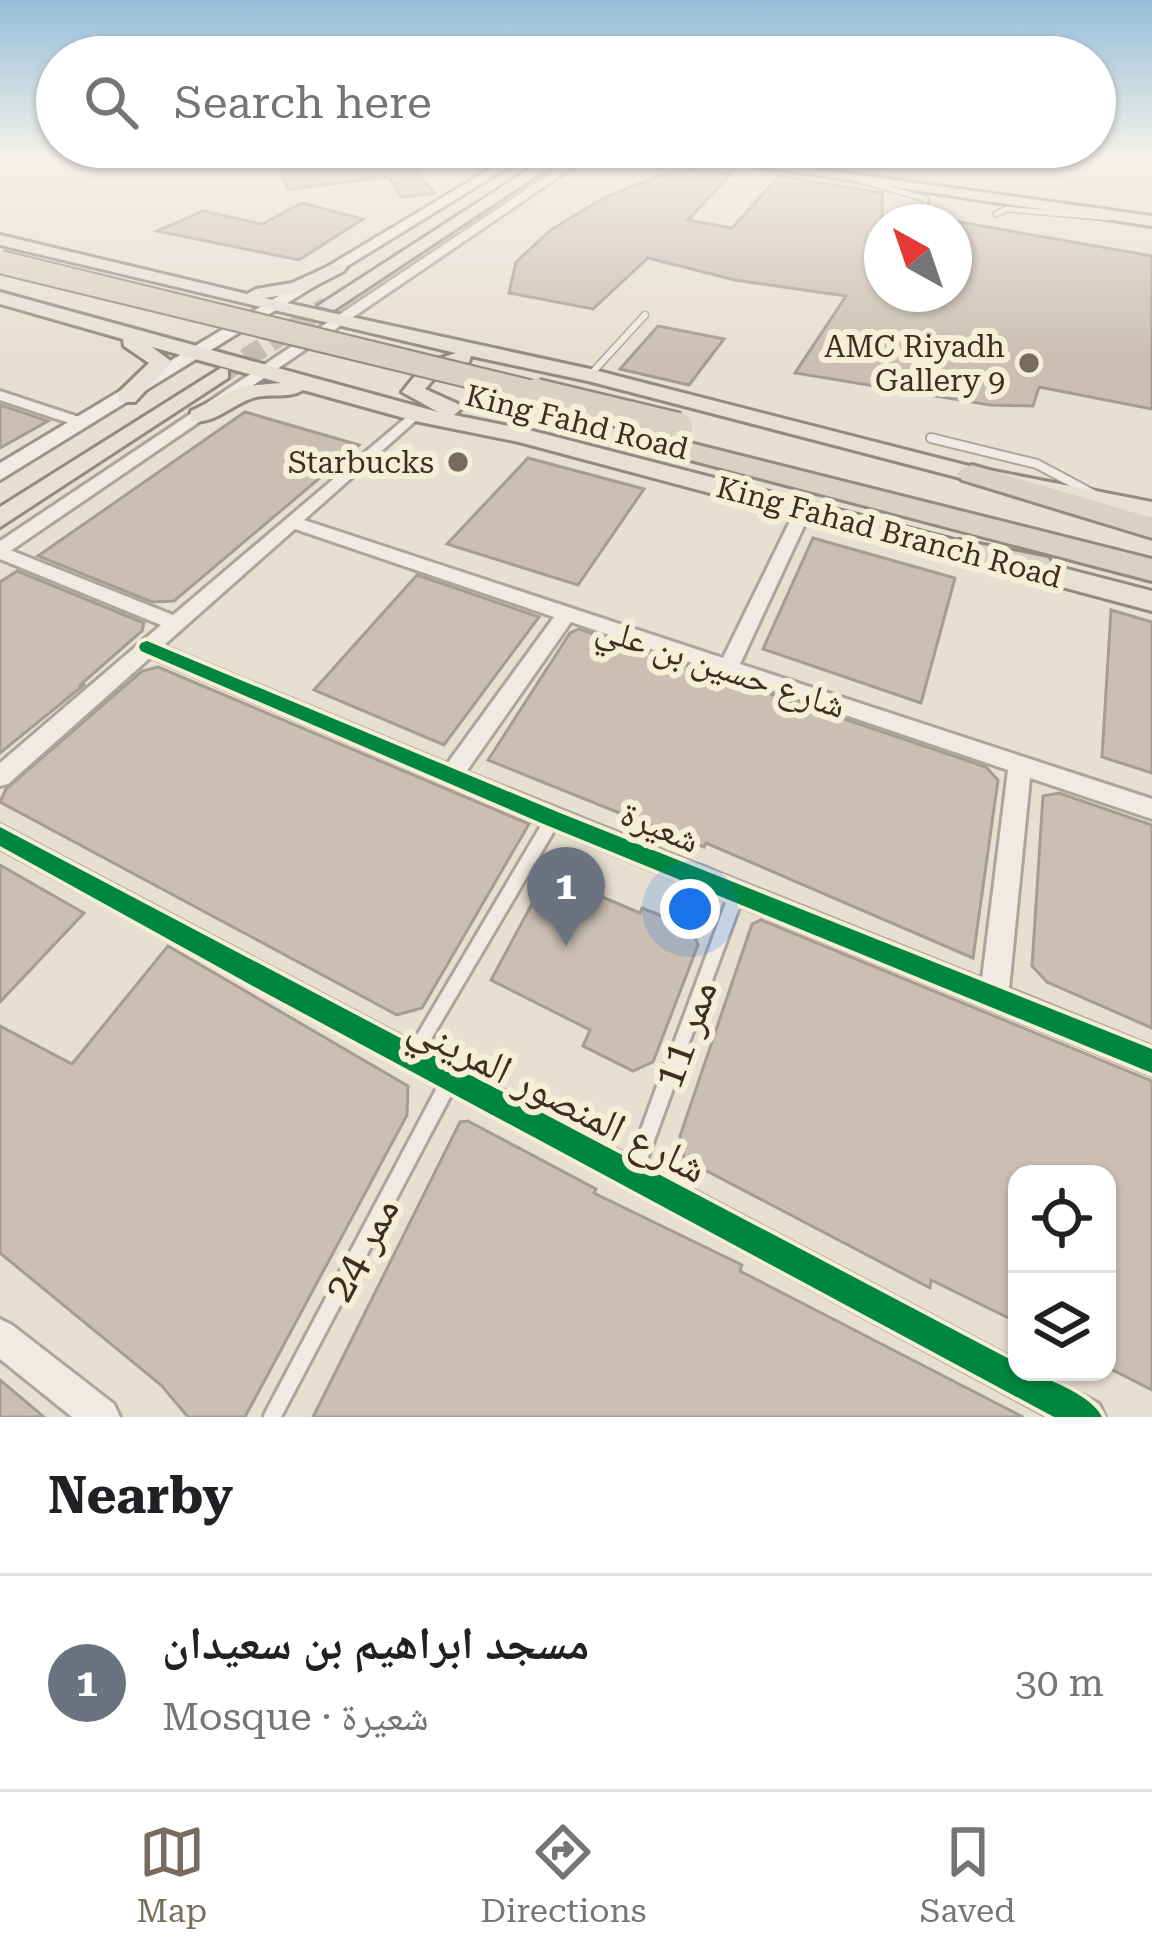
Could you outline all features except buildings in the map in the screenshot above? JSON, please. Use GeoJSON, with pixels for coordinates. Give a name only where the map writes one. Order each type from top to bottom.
{"type":"FeatureCollection","features":[{"type":"Feature","properties":{"kind":"highway","name":"King Fahd Road"},"geometry":{"type":"LineString","coordinates":[[0,262],[672,436],[1152,570]]}},
{"type":"Feature","properties":{"kind":"highway","name":"King Fahd Road"},"geometry":{"type":"LineString","coordinates":[[0,279],[1152,544]]}},
{"type":"Feature","properties":{"kind":"highway"},"geometry":{"type":"LineString","coordinates":[[972,474],[1152,529]]}},
{"type":"Feature","properties":{"kind":"highway"},"geometry":{"type":"LineString","coordinates":[[959,550],[1152,589]]}},
{"type":"Feature","properties":{"kind":"main road"},"geometry":{"type":"LineString","coordinates":[[0,519],[206,365],[274,306],[411,222]]}},
{"type":"Feature","properties":{"kind":"main road"},"geometry":{"type":"LineString","coordinates":[[305,303],[433,222]]}},
{"type":"Feature","properties":{"kind":"main road"},"geometry":{"type":"LineString","coordinates":[[333,314],[464,222]]}},
{"type":"Feature","properties":{"kind":"main road"},"geometry":{"type":"LineString","coordinates":[[0,240],[583,373],[972,474],[1152,510]]}},
{"type":"Feature","properties":{"kind":"main road"},"geometry":{"type":"LineString","coordinates":[[203,290],[275,293],[297,288],[338,267]]}},
{"type":"Feature","properties":{"kind":"main road"},"geometry":{"type":"LineString","coordinates":[[32,308],[86,314],[120,308],[152,290],[154,284],[133,274]]}},
{"type":"Feature","properties":{"kind":"main road"},"geometry":{"type":"LineString","coordinates":[[388,286],[363,314],[434,342]]}},
{"type":"Feature","properties":{"kind":"main road","name":"King Fahad Branch Road"},"geometry":{"type":"LineString","coordinates":[[0,298],[206,365],[263,370],[415,414],[521,435],[1152,601]]}},
{"type":"Feature","properties":{"kind":"main road"},"geometry":{"type":"LineString","coordinates":[[107,331],[154,353],[162,362],[127,397]]}},
{"type":"Feature","properties":{"kind":"main road"},"geometry":{"type":"LineString","coordinates":[[521,435],[413,392],[436,365],[454,359],[583,373]]}},
{"type":"Feature","properties":{"kind":"main road"},"geometry":{"type":"LineString","coordinates":[[0,473],[127,397],[206,365]]}},
{"type":"Feature","properties":{"kind":"main road"},"geometry":{"type":"LineString","coordinates":[[0,494],[206,365]]}},
{"type":"Feature","properties":{"kind":"main road"},"geometry":{"type":"LineString","coordinates":[[199,416],[267,388],[356,397]]}},
{"type":"Feature","properties":{"kind":"street"},"geometry":{"type":"LineString","coordinates":[[0,551],[199,416],[333,314],[388,286],[484,222]]}},
{"type":"Feature","properties":{"kind":"street"},"geometry":{"type":"LineString","coordinates":[[0,395],[83,423]]}},
{"type":"Feature","properties":{"kind":"street"},"geometry":{"type":"LineString","coordinates":[[0,777],[415,414]]}},
{"type":"Feature","properties":{"kind":"street"},"geometry":{"type":"LineString","coordinates":[[727,670],[803,511]]}},
{"type":"Feature","properties":{"kind":"street","name":"شارع حسين بن علي"},"geometry":{"type":"LineString","coordinates":[[292,522],[1152,809]]}},
{"type":"Feature","properties":{"kind":"street"},"geometry":{"type":"LineString","coordinates":[[0,551],[175,623]]}},
{"type":"Feature","properties":{"kind":"street"},"geometry":{"type":"LineString","coordinates":[[453,773],[566,616]]}},
{"type":"Feature","properties":{"kind":"street","name":"شعيرة"},"geometry":{"type":"LineString","coordinates":[[147,646],[553,819],[1152,1061]]}},
{"type":"Feature","properties":{"kind":"street"},"geometry":{"type":"LineString","coordinates":[[994,997],[1020,764]]}},
{"type":"Feature","properties":{"kind":"street","name":"شارع المنصور المريني"},"geometry":{"type":"LineString","coordinates":[[0,836],[410,1062],[633,1175],[1086,1417]]}},
{"type":"Feature","properties":{"kind":"street"},"geometry":{"type":"LineString","coordinates":[[0,1337],[101,1417]]}},
{"type":"Feature","properties":{"kind":"lane"},"geometry":{"type":"LineString","coordinates":[[583,373],[645,315]]}},
{"type":"Feature","properties":{"kind":"lane"},"geometry":{"type":"LineString","coordinates":[[931,438],[1007,453],[1074,480],[1097,496]]}},
{"type":"Feature","properties":{"kind":"lane"},"geometry":{"type":"LineString","coordinates":[[410,1062],[553,819]]}},
{"type":"Feature","properties":{"kind":"lane","name":"ممر 11"},"geometry":{"type":"LineString","coordinates":[[633,1175],[737,893]]}},
{"type":"Feature","properties":{"kind":"lane","name":"ممر 24"},"geometry":{"type":"LineString","coordinates":[[272,1417],[449,1082]]}},
{"type":"Feature","properties":{"kind":"tunnel"},"geometry":{"type":"LineString","coordinates":[[221,374],[327,306]]}},
{"type":"Feature","properties":{"kind":"cycle path"},"geometry":{"type":"LineString","coordinates":[[147,647],[553,819],[1152,1061]]}},
{"type":"Feature","properties":{"kind":"cycle path"},"geometry":{"type":"LineString","coordinates":[[0,836],[1086,1417]]}},
{"type":"Feature","properties":{"kind":"place","name":"AMC Riyadh Gallery 9"},"geometry":{"type":"Point","coordinates":[1029,363]}},
{"type":"Feature","properties":{"kind":"place","name":"Starbucks"},"geometry":{"type":"Point","coordinates":[458,462]}},
{"type":"Feature","properties":{"kind":"place","name":"مسجد ابراهيم بن سعيدان"},"geometry":{"type":"Point","coordinates":[566,946]}}]}
